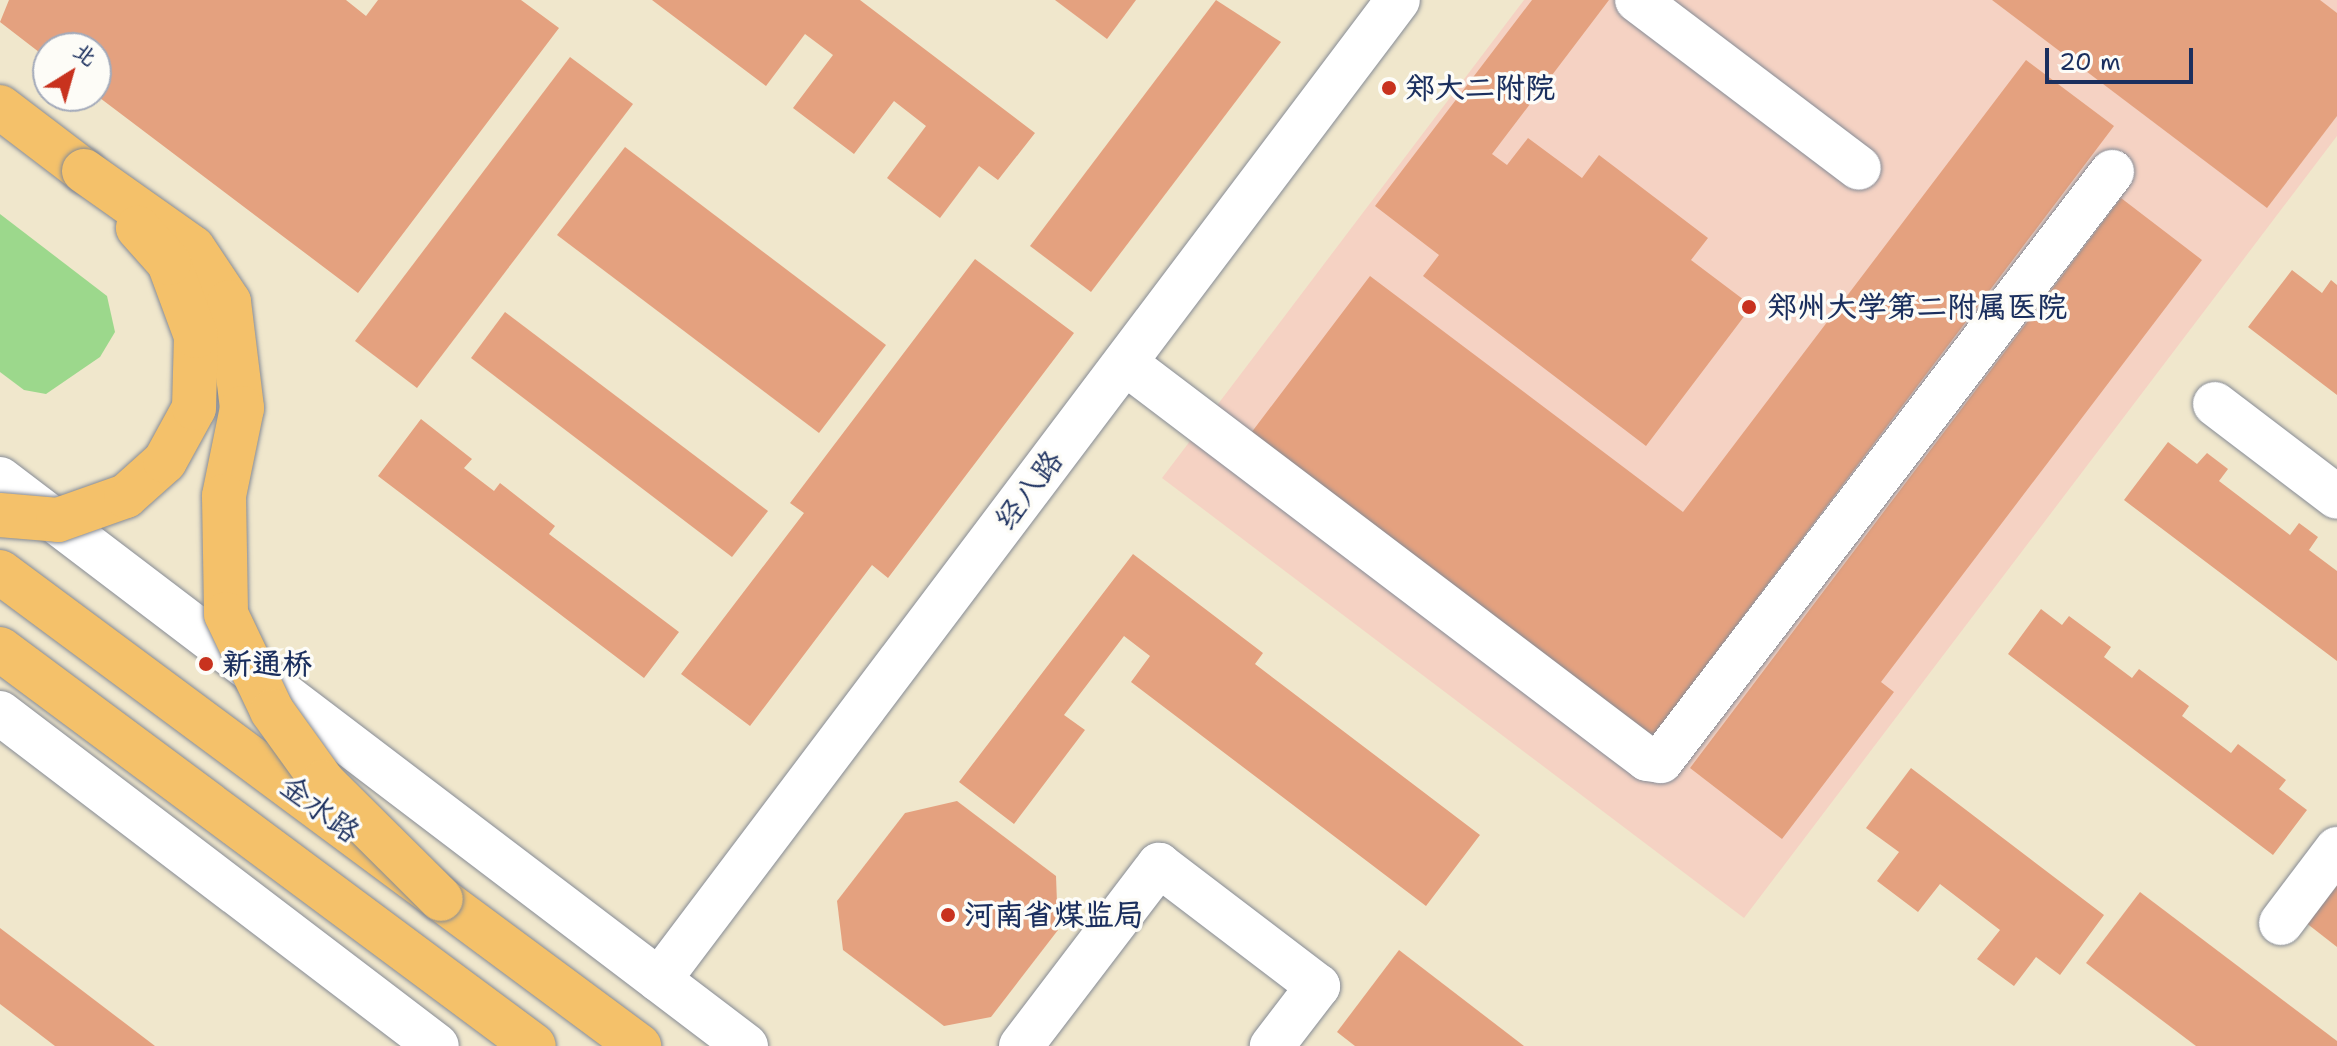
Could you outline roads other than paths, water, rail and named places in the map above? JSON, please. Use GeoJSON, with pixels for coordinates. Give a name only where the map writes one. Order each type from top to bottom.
{"type":"FeatureCollection","features":[{"type":"Feature","properties":{"kind":"main road"},"geometry":{"type":"LineString","coordinates":[[0,107],[193,248],[229,302],[242,408],[224,496],[226,614],[272,711],[323,782],[441,899]]}},
{"type":"Feature","properties":{"kind":"main road"},"geometry":{"type":"LineString","coordinates":[[0,515],[58,520],[126,496],[165,461],[194,408],[196,336],[169,263],[84,171]]}},
{"type":"Feature","properties":{"kind":"main road","name":"金水路"},"geometry":{"type":"LineString","coordinates":[[0,572],[639,1046]]}},
{"type":"Feature","properties":{"kind":"main road","name":"金水路"},"geometry":{"type":"LineString","coordinates":[[0,649],[534,1046]]}},
{"type":"Feature","properties":{"kind":"street","name":"经八路"},"geometry":{"type":"LineString","coordinates":[[659,980],[1398,0]]}},
{"type":"Feature","properties":{"kind":"street"},"geometry":{"type":"LineString","coordinates":[[1637,0],[1859,168]]}},
{"type":"Feature","properties":{"kind":"street"},"geometry":{"type":"LineString","coordinates":[[1125,363],[1647,759],[1661,761],[2112,172]]}},
{"type":"Feature","properties":{"kind":"street"},"geometry":{"type":"LineString","coordinates":[[2215,404],[2337,497]]}},
{"type":"Feature","properties":{"kind":"street"},"geometry":{"type":"LineString","coordinates":[[0,479],[746,1046]]}},
{"type":"Feature","properties":{"kind":"street"},"geometry":{"type":"LineString","coordinates":[[0,713],[437,1046]]}},
{"type":"Feature","properties":{"kind":"street"},"geometry":{"type":"LineString","coordinates":[[2281,923],[2337,849]]}},
{"type":"Feature","properties":{"kind":"street"},"geometry":{"type":"LineString","coordinates":[[1021,1046],[1159,865],[1318,986],[1272,1046]]}},
{"type":"Feature","properties":{"kind":"place","name":"郑大二附院"},"geometry":{"type":"Point","coordinates":[1389,88]}},
{"type":"Feature","properties":{"kind":"place","name":"郑州大学第二附属医院"},"geometry":{"type":"Point","coordinates":[1749,307]}},
{"type":"Feature","properties":{"kind":"place","name":"新通桥"},"geometry":{"type":"Point","coordinates":[206,664]}},
{"type":"Feature","properties":{"kind":"place","name":"河南省煤监局"},"geometry":{"type":"Point","coordinates":[948,915]}}]}
